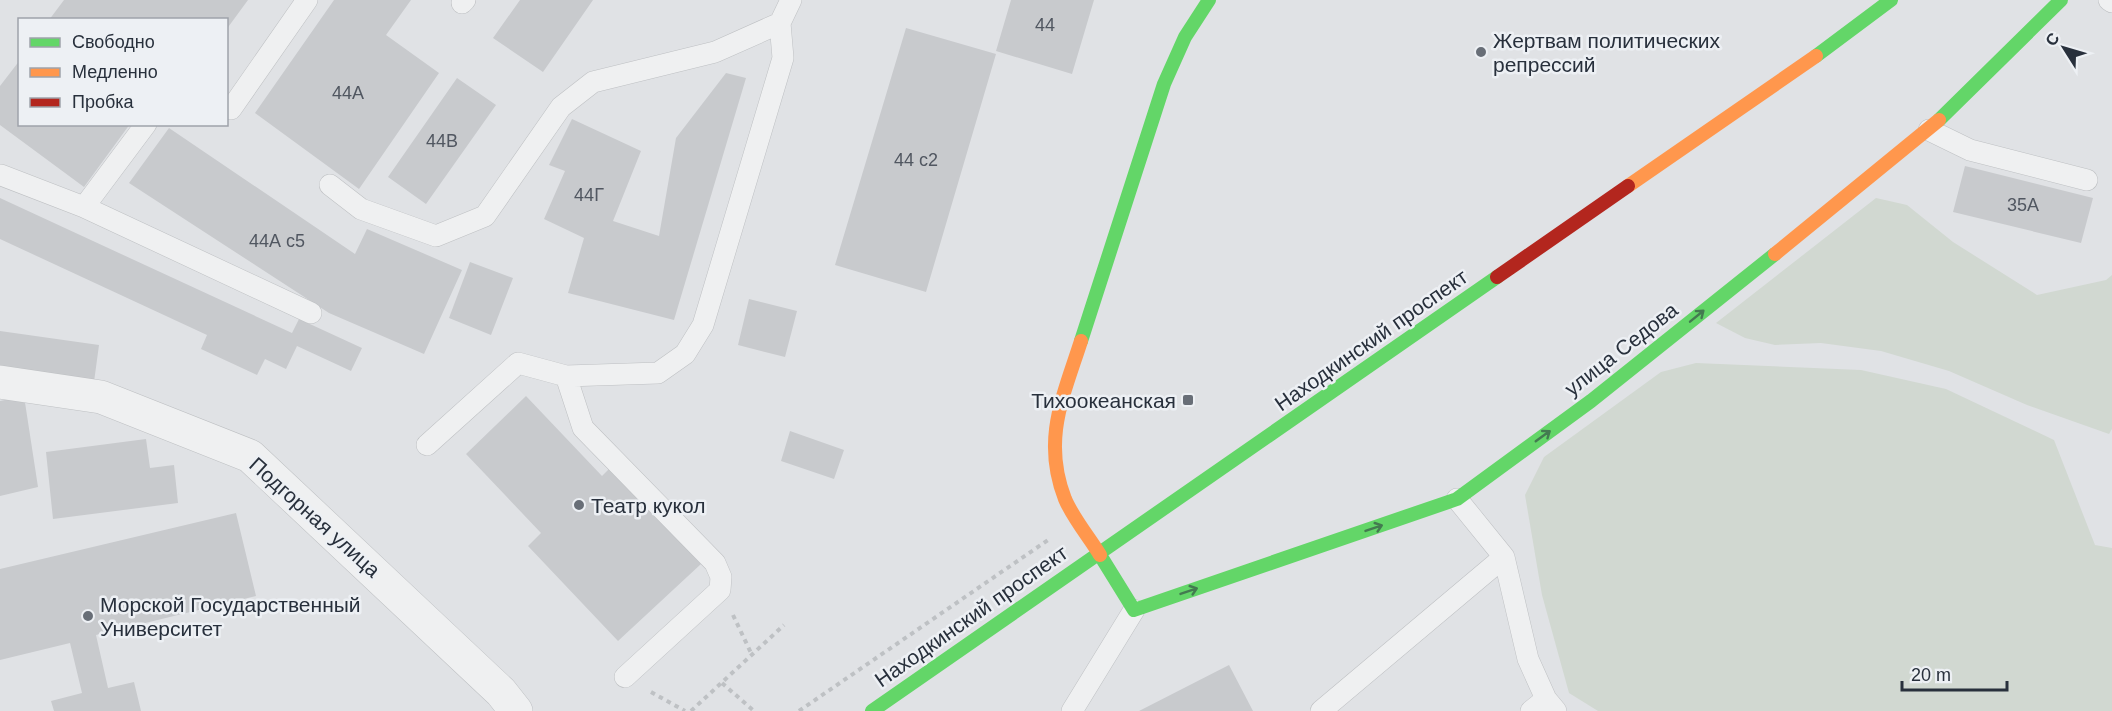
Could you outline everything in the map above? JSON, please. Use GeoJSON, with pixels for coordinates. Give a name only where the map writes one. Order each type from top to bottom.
{"type":"FeatureCollection","features":[{"type":"Feature","properties":{"kind":"street"},"geometry":{"type":"LineString","coordinates":[[1134,610],[1066,501],[1054,464],[1056,418],[1164,84],[1185,37],[1209,0]]}},
{"type":"Feature","properties":{"kind":"street","name":"Находкинский проспект"},"geometry":{"type":"LineString","coordinates":[[872,711],[1846,35],[1891,0]]}},
{"type":"Feature","properties":{"kind":"street","name":"улица Седова"},"geometry":{"type":"LineString","coordinates":[[1134,610],[1457,499],[1591,401],[1929,130],[2061,0]]}},
{"type":"Feature","properties":{"kind":"street","name":"Подгорная улица"},"geometry":{"type":"LineString","coordinates":[[0,382],[101,397],[250,456],[501,692],[516,711]]}},
{"type":"Feature","properties":{"kind":"lane"},"geometry":{"type":"LineString","coordinates":[[228,107],[231,109],[307,0]]}},
{"type":"Feature","properties":{"kind":"lane"},"geometry":{"type":"LineString","coordinates":[[427,445],[518,363],[566,376],[658,373],[685,354],[703,325],[783,58],[780,23],[790,0]]}},
{"type":"Feature","properties":{"kind":"lane"},"geometry":{"type":"LineString","coordinates":[[330,185],[361,209],[436,236],[485,216],[561,107],[593,82],[715,52],[780,23]]}},
{"type":"Feature","properties":{"kind":"lane"},"geometry":{"type":"LineString","coordinates":[[84,207],[145,126]]}},
{"type":"Feature","properties":{"kind":"lane"},"geometry":{"type":"LineString","coordinates":[[1929,130],[1970,150],[2087,180]]}},
{"type":"Feature","properties":{"kind":"lane"},"geometry":{"type":"LineString","coordinates":[[1,174],[84,207],[311,313]]}},
{"type":"Feature","properties":{"kind":"lane"},"geometry":{"type":"LineString","coordinates":[[566,376],[583,428],[715,563],[721,577],[720,590],[625,678]]}},
{"type":"Feature","properties":{"kind":"lane"},"geometry":{"type":"LineString","coordinates":[[1457,499],[1504,557],[1528,659],[1544,707]]}},
{"type":"Feature","properties":{"kind":"lane"},"geometry":{"type":"LineString","coordinates":[[1321,711],[1504,557]]}},
{"type":"Feature","properties":{"kind":"lane"},"geometry":{"type":"LineString","coordinates":[[1072,711],[1134,610]]}},
{"type":"Feature","properties":{"kind":"path"},"geometry":{"type":"LineString","coordinates":[[799,711],[1079,519]]}},
{"type":"Feature","properties":{"kind":"path"},"geometry":{"type":"LineString","coordinates":[[720,590],[752,655]]}},
{"type":"Feature","properties":{"kind":"path"},"geometry":{"type":"LineString","coordinates":[[692,711],[784,625]]}},
{"type":"Feature","properties":{"kind":"path"},"geometry":{"type":"LineString","coordinates":[[625,678],[685,711]]}},
{"type":"Feature","properties":{"kind":"path"},"geometry":{"type":"LineString","coordinates":[[722,683],[754,711]]}},
{"type":"Feature","properties":{"kind":"shaded area"},"geometry":{"type":"Polygon","coordinates":[[[1876,198],[1907,205],[1953,242],[2037,295],[2106,280],[2112,275],[2112,429],[2109,434],[2027,405],[1949,371],[1881,351],[1821,343],[1775,345],[1745,338],[1716,323],[1876,198]]]}},
{"type":"Feature","properties":{"kind":"shaded area"},"geometry":{"type":"Polygon","coordinates":[[[1696,363],[1861,370],[1946,389],[2054,440],[2095,545],[2112,548],[2112,711],[1598,711],[1569,693],[1542,595],[1525,495],[1544,457],[1661,372],[1696,363]]]}},
{"type":"Feature","properties":{"kind":"building"},"geometry":{"type":"Polygon","coordinates":[[[64,0],[248,0],[228,27],[228,18],[50,18],[64,0]]]}},
{"type":"Feature","properties":{"kind":"building"},"geometry":{"type":"Polygon","coordinates":[[[334,0],[411,0],[386,35],[439,73],[359,189],[255,113],[334,0]]]}},
{"type":"Feature","properties":{"kind":"building"},"geometry":{"type":"Polygon","coordinates":[[[520,0],[593,0],[543,72],[493,38],[520,0]]]}},
{"type":"Feature","properties":{"kind":"building"},"geometry":{"type":"Polygon","coordinates":[[[1011,0],[1094,0],[1072,74],[996,51],[1011,0]]]}},
{"type":"Feature","properties":{"kind":"building"},"geometry":{"type":"Polygon","coordinates":[[[906,28],[996,54],[926,292],[835,265],[906,28]]]}},
{"type":"Feature","properties":{"kind":"building"},"geometry":{"type":"Polygon","coordinates":[[[18,63],[18,126],[129,126],[84,187],[0,125],[0,86],[18,63]]]}},
{"type":"Feature","properties":{"kind":"building"},"geometry":{"type":"Polygon","coordinates":[[[726,73],[746,78],[674,320],[568,293],[584,238],[544,219],[565,171],[549,165],[572,119],[641,151],[613,221],[659,236],[676,138],[726,73]]]}},
{"type":"Feature","properties":{"kind":"building"},"geometry":{"type":"Polygon","coordinates":[[[457,78],[496,105],[426,204],[388,177],[457,78]]]}},
{"type":"Feature","properties":{"kind":"building"},"geometry":{"type":"Polygon","coordinates":[[[169,128],[355,254],[367,229],[462,270],[424,354],[329,313],[129,183],[169,128]]]}},
{"type":"Feature","properties":{"kind":"building"},"geometry":{"type":"Polygon","coordinates":[[[1965,166],[2093,198],[2081,243],[1953,212],[1965,166]]]}},
{"type":"Feature","properties":{"kind":"building"},"geometry":{"type":"Polygon","coordinates":[[[0,198],[292,333],[299,319],[362,348],[351,371],[297,346],[286,369],[265,359],[257,375],[201,349],[207,335],[0,239],[0,198]]]}},
{"type":"Feature","properties":{"kind":"building"},"geometry":{"type":"Polygon","coordinates":[[[470,262],[513,278],[491,335],[449,318],[470,262]]]}},
{"type":"Feature","properties":{"kind":"building"},"geometry":{"type":"Polygon","coordinates":[[[749,299],[797,311],[785,357],[738,345],[749,299]]]}},
{"type":"Feature","properties":{"kind":"building"},"geometry":{"type":"Polygon","coordinates":[[[0,331],[99,345],[94,382],[0,370],[0,331]]]}},
{"type":"Feature","properties":{"kind":"building"},"geometry":{"type":"Polygon","coordinates":[[[24,396],[38,487],[0,496],[0,401],[24,396]]]}},
{"type":"Feature","properties":{"kind":"building","name":"Театр кукол"},"geometry":{"type":"Polygon","coordinates":[[[526,396],[602,476],[610,468],[701,564],[618,641],[528,546],[541,533],[466,454],[526,396]]]}},
{"type":"Feature","properties":{"kind":"building"},"geometry":{"type":"Polygon","coordinates":[[[790,431],[844,450],[834,479],[781,461],[790,431]]]}},
{"type":"Feature","properties":{"kind":"building"},"geometry":{"type":"Polygon","coordinates":[[[146,439],[150,468],[174,465],[178,503],[53,519],[46,452],[146,439]]]}},
{"type":"Feature","properties":{"kind":"building","name":"Морской Государственный Университет"},"geometry":{"type":"Polygon","coordinates":[[[236,513],[256,596],[96,635],[108,688],[134,682],[141,711],[54,711],[51,701],[82,693],[70,643],[0,660],[0,569],[236,513]]]}},
{"type":"Feature","properties":{"kind":"building"},"geometry":{"type":"Polygon","coordinates":[[[1229,665],[1253,711],[1139,711],[1229,665]]]}},
{"type":"Feature","properties":{"kind":"traffic: fast"},"geometry":{"type":"LineString","coordinates":[[1081,341],[1164,84],[1185,37],[1209,0]]}},
{"type":"Feature","properties":{"kind":"traffic: fast"},"geometry":{"type":"LineString","coordinates":[[1816,56],[1891,0]]}},
{"type":"Feature","properties":{"kind":"traffic: fast"},"geometry":{"type":"LineString","coordinates":[[1939,120],[2061,0]]}},
{"type":"Feature","properties":{"kind":"traffic: fast"},"geometry":{"type":"LineString","coordinates":[[1100,555],[1134,610],[1457,499],[1591,401],[1775,254]]}},
{"type":"Feature","properties":{"kind":"traffic: fast"},"geometry":{"type":"LineString","coordinates":[[872,711],[1497,277]]}},
{"type":"Feature","properties":{"kind":"traffic: slow"},"geometry":{"type":"LineString","coordinates":[[1628,186],[1816,56]]}},
{"type":"Feature","properties":{"kind":"traffic: slow"},"geometry":{"type":"LineString","coordinates":[[1775,254],[1939,120]]}},
{"type":"Feature","properties":{"kind":"traffic: slow"},"geometry":{"type":"LineString","coordinates":[[1081,341],[1062,400],[1055,438],[1055,457],[1058,478],[1068,506],[1100,555]]}},
{"type":"Feature","properties":{"kind":"traffic: jam"},"geometry":{"type":"LineString","coordinates":[[1497,277],[1628,186]]}},
{"type":"Feature","properties":{"kind":"place","name":"Жертвам политических репрессий"},"geometry":{"type":"Point","coordinates":[1481,52]}},
{"type":"Feature","properties":{"kind":"place","name":"Тихоокеанская"},"geometry":{"type":"Point","coordinates":[1188,400]}},
{"type":"Feature","properties":{"kind":"place","name":"Театр кукол"},"geometry":{"type":"Point","coordinates":[579,505]}},
{"type":"Feature","properties":{"kind":"place","name":"Морской Государственный Университет"},"geometry":{"type":"Point","coordinates":[88,616]}}]}
